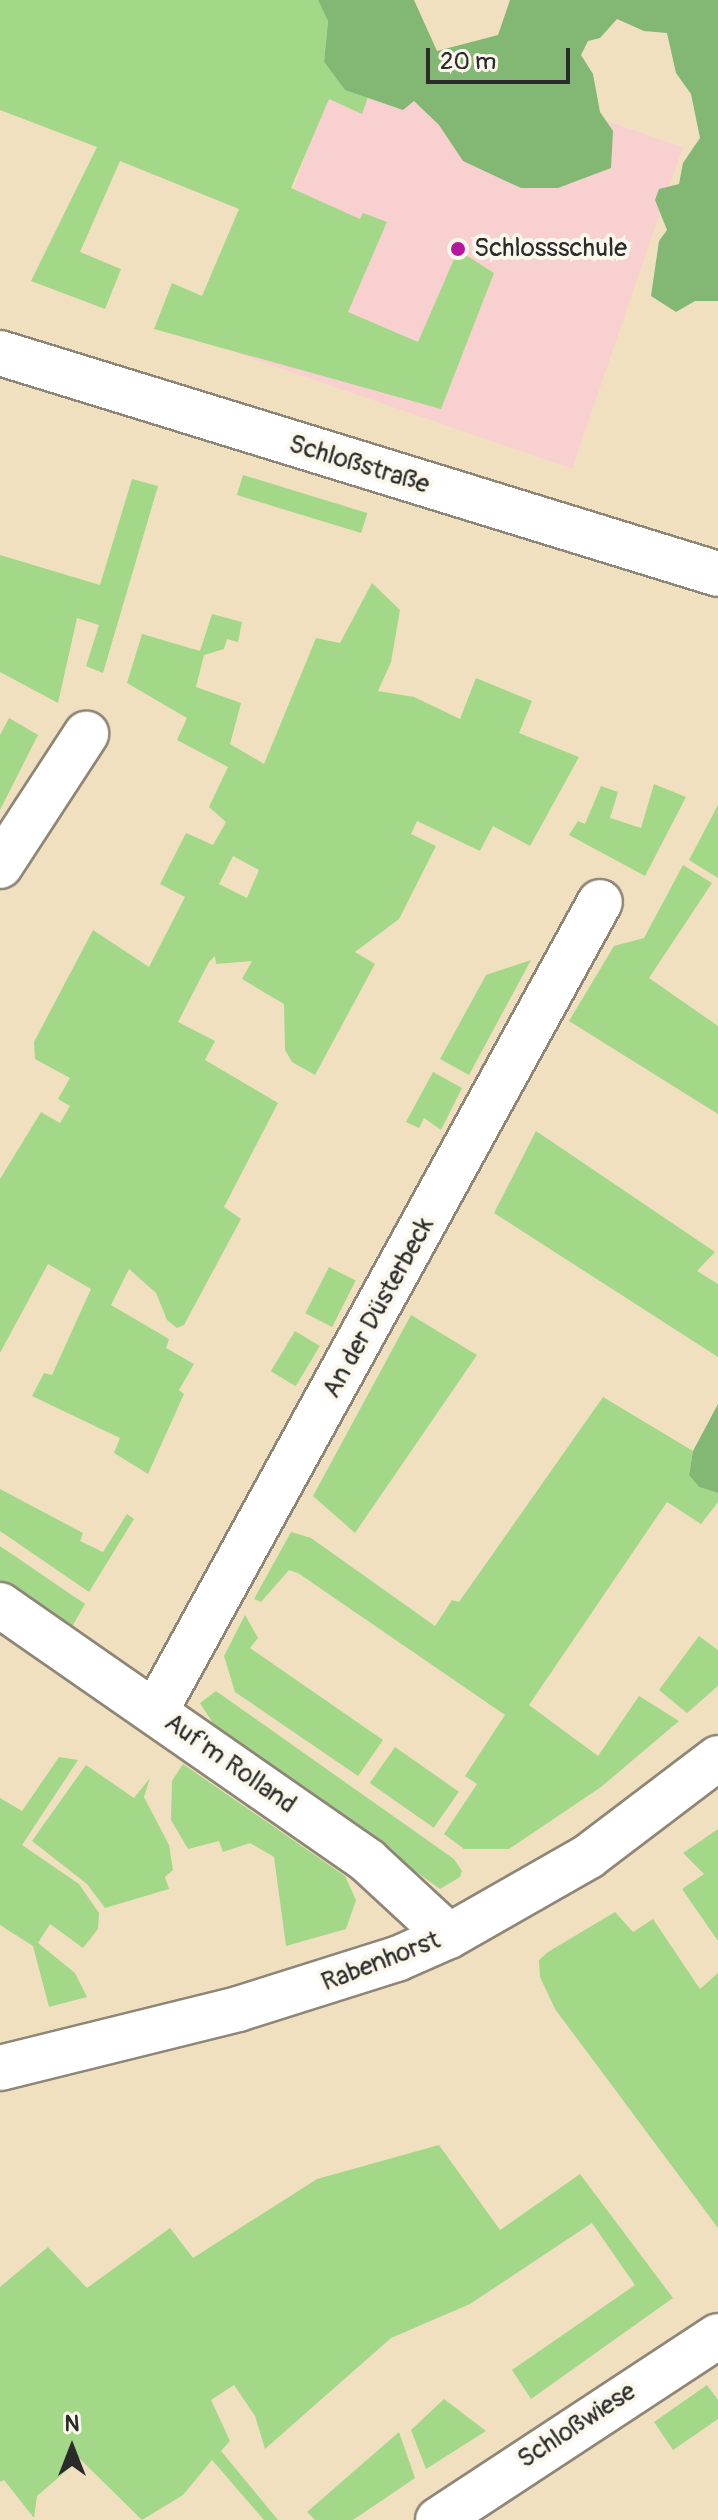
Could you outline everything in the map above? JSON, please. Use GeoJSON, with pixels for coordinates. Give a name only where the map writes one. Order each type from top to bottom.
{"type":"FeatureCollection","features":[{"type":"Feature","properties":{"kind":"street","name":"Schloßstraße"},"geometry":{"type":"LineString","coordinates":[[0,353],[718,574]]}},
{"type":"Feature","properties":{"kind":"street"},"geometry":{"type":"LineString","coordinates":[[0,866],[86,734]]}},
{"type":"Feature","properties":{"kind":"street","name":"An der Düsterbeck"},"geometry":{"type":"LineString","coordinates":[[155,1712],[600,902]]}},
{"type":"Feature","properties":{"kind":"street","name":"Auf'm Rolland"},"geometry":{"type":"LineString","coordinates":[[0,1605],[368,1861],[449,1936]]}},
{"type":"Feature","properties":{"kind":"street","name":"Rabenhorst"},"geometry":{"type":"LineString","coordinates":[[0,2068],[347,1978],[449,1936],[589,1856],[718,1758]]}},
{"type":"Feature","properties":{"kind":"street","name":"Schloßwiese"},"geometry":{"type":"LineString","coordinates":[[438,2520],[718,2336]]}},
{"type":"Feature","properties":{"kind":"shaded area","name":"Schlossschule"},"geometry":{"type":"Polygon","coordinates":[[[348,32],[683,147],[572,469],[237,353],[348,32]]]}},
{"type":"Feature","properties":{"kind":"green space"},"geometry":{"type":"Polygon","coordinates":[[[0,0],[318,0],[328,20],[324,62],[345,90],[368,97],[362,114],[329,99],[291,188],[360,219],[363,213],[387,222],[348,312],[418,342],[458,250],[494,273],[441,409],[154,329],[172,283],[202,296],[239,209],[120,161],[80,252],[121,269],[105,309],[31,281],[97,147],[0,110],[0,0]]]}},
{"type":"Feature","properties":{"kind":"green space"},"geometry":{"type":"Polygon","coordinates":[[[318,0],[414,0],[437,51],[498,35],[510,0],[718,0],[718,301],[695,301],[676,312],[651,296],[659,241],[667,230],[655,200],[659,189],[679,184],[683,163],[700,138],[691,94],[676,73],[667,33],[644,31],[617,19],[600,38],[588,41],[581,55],[593,74],[600,112],[613,131],[611,168],[558,188],[521,188],[463,161],[439,125],[414,101],[403,110],[345,90],[324,62],[328,21],[318,0]]]}},
{"type":"Feature","properties":{"kind":"green space"},"geometry":{"type":"Polygon","coordinates":[[[243,475],[367,513],[361,533],[237,495],[243,475]]]}},
{"type":"Feature","properties":{"kind":"green space"},"geometry":{"type":"Polygon","coordinates":[[[132,479],[158,486],[103,673],[86,666],[99,625],[77,618],[58,703],[0,672],[0,555],[100,585],[132,479]]]}},
{"type":"Feature","properties":{"kind":"green space"},"geometry":{"type":"Polygon","coordinates":[[[372,583],[400,610],[391,662],[378,691],[414,697],[460,719],[476,678],[532,701],[519,733],[579,757],[530,846],[493,826],[480,851],[417,821],[411,834],[436,846],[399,919],[355,952],[375,964],[315,1075],[292,1062],[285,1050],[284,1004],[242,979],[252,961],[216,964],[215,956],[209,962],[178,1022],[215,1041],[205,1060],[278,1103],[224,1207],[241,1219],[184,1325],[177,1328],[167,1320],[156,1293],[129,1269],[111,1305],[169,1339],[166,1348],[194,1364],[179,1390],[184,1394],[148,1474],[114,1453],[120,1438],[32,1396],[44,1373],[52,1375],[91,1289],[48,1264],[0,1353],[0,1179],[41,1112],[60,1123],[70,1106],[58,1099],[70,1078],[35,1059],[34,1042],[93,930],[149,967],[185,897],[160,884],[186,833],[213,845],[226,822],[209,807],[228,767],[177,740],[187,718],[127,683],[142,634],[200,651],[212,614],[242,622],[238,642],[227,639],[224,649],[204,655],[196,687],[241,703],[230,744],[264,764],[316,638],[340,643],[372,583]],[[233,856],[219,884],[247,898],[259,870],[233,856]]]}},
{"type":"Feature","properties":{"kind":"green space"},"geometry":{"type":"Polygon","coordinates":[[[9,718],[38,735],[0,810],[0,735],[9,718]]]}},
{"type":"Feature","properties":{"kind":"green space"},"geometry":{"type":"Polygon","coordinates":[[[654,784],[686,797],[645,876],[569,835],[578,821],[585,824],[601,786],[618,792],[610,818],[641,828],[654,784]]]}},
{"type":"Feature","properties":{"kind":"green space"},"geometry":{"type":"Polygon","coordinates":[[[718,805],[718,878],[689,860],[718,805]]]}},
{"type":"Feature","properties":{"kind":"green space"},"geometry":{"type":"Polygon","coordinates":[[[683,865],[712,883],[649,978],[718,1026],[718,1114],[569,1021],[614,946],[644,938],[683,865]]]}},
{"type":"Feature","properties":{"kind":"green space"},"geometry":{"type":"Polygon","coordinates":[[[531,960],[469,1075],[440,1059],[486,975],[531,960]]]}},
{"type":"Feature","properties":{"kind":"green space"},"geometry":{"type":"Polygon","coordinates":[[[433,1072],[462,1088],[441,1130],[424,1118],[419,1128],[406,1122],[433,1072]]]}},
{"type":"Feature","properties":{"kind":"green space"},"geometry":{"type":"Polygon","coordinates":[[[536,1131],[715,1252],[697,1271],[718,1284],[718,1357],[494,1213],[536,1131]]]}},
{"type":"Feature","properties":{"kind":"green space"},"geometry":{"type":"Polygon","coordinates":[[[329,1267],[356,1281],[332,1327],[305,1313],[329,1267]]]}},
{"type":"Feature","properties":{"kind":"green space"},"geometry":{"type":"Polygon","coordinates":[[[411,1315],[477,1355],[355,1533],[313,1496],[411,1315]]]}},
{"type":"Feature","properties":{"kind":"green space"},"geometry":{"type":"Polygon","coordinates":[[[295,1331],[320,1346],[296,1386],[271,1371],[295,1331]]]}},
{"type":"Feature","properties":{"kind":"green space"},"geometry":{"type":"Polygon","coordinates":[[[603,1397],[693,1451],[689,1475],[699,1487],[718,1493],[718,1502],[701,1524],[667,1502],[529,1705],[598,1756],[639,1696],[679,1721],[601,1787],[509,1849],[464,1849],[444,1834],[477,1784],[465,1776],[505,1715],[298,1573],[289,1570],[261,1602],[254,1599],[291,1532],[311,1538],[435,1626],[452,1600],[459,1602],[603,1397]]]}},
{"type":"Feature","properties":{"kind":"green space"},"geometry":{"type":"Polygon","coordinates":[[[718,1404],[718,1493],[699,1487],[689,1475],[693,1451],[718,1404]]]}},
{"type":"Feature","properties":{"kind":"green space"},"geometry":{"type":"Polygon","coordinates":[[[0,1489],[83,1533],[80,1541],[103,1552],[127,1514],[134,1519],[89,1592],[0,1531],[0,1489]]]}},
{"type":"Feature","properties":{"kind":"green space"},"geometry":{"type":"Polygon","coordinates":[[[0,1546],[85,1604],[69,1632],[0,1583],[0,1546]]]}},
{"type":"Feature","properties":{"kind":"green space"},"geometry":{"type":"Polygon","coordinates":[[[245,1615],[258,1638],[250,1648],[383,1740],[358,1776],[235,1692],[224,1656],[245,1615]]]}},
{"type":"Feature","properties":{"kind":"green space"},"geometry":{"type":"Polygon","coordinates":[[[699,1636],[718,1650],[718,1686],[687,1713],[659,1690],[699,1636]]]}},
{"type":"Feature","properties":{"kind":"green space"},"geometry":{"type":"Polygon","coordinates":[[[216,1691],[454,1859],[462,1871],[460,1877],[440,1889],[216,1728],[200,1703],[216,1691]]]}},
{"type":"Feature","properties":{"kind":"green space"},"geometry":{"type":"Polygon","coordinates":[[[395,1747],[459,1792],[434,1828],[370,1783],[395,1747]]]}},
{"type":"Feature","properties":{"kind":"green space"},"geometry":{"type":"Polygon","coordinates":[[[59,1757],[78,1760],[22,1845],[79,1884],[99,1913],[98,1929],[83,1948],[50,1924],[38,1943],[75,1973],[87,1997],[49,2007],[33,1946],[0,1925],[0,1798],[22,1811],[59,1757]]]}},
{"type":"Feature","properties":{"kind":"green space"},"geometry":{"type":"Polygon","coordinates":[[[183,1764],[345,1876],[356,1900],[346,1929],[286,1946],[274,1857],[250,1843],[223,1852],[219,1841],[188,1849],[171,1820],[172,1781],[183,1764]]]}},
{"type":"Feature","properties":{"kind":"green space"},"geometry":{"type":"Polygon","coordinates":[[[86,1765],[134,1798],[150,1778],[144,1797],[169,1845],[173,1870],[165,1877],[169,1889],[105,1908],[87,1884],[32,1841],[86,1765]]]}},
{"type":"Feature","properties":{"kind":"green space"},"geometry":{"type":"Polygon","coordinates":[[[718,1829],[718,1941],[682,1889],[704,1874],[683,1853],[718,1829]]]}},
{"type":"Feature","properties":{"kind":"green space"},"geometry":{"type":"Polygon","coordinates":[[[615,1912],[633,1932],[653,1919],[700,1989],[718,1973],[718,2228],[555,2009],[540,1977],[539,1960],[548,1952],[615,1912]]]}},
{"type":"Feature","properties":{"kind":"green space"},"geometry":{"type":"Polygon","coordinates":[[[439,2145],[500,2230],[580,2174],[673,2298],[531,2399],[512,2370],[635,2285],[592,2223],[470,2304],[391,2338],[265,2449],[255,2416],[234,2385],[211,2400],[230,2441],[221,2451],[278,2520],[264,2520],[212,2460],[183,2495],[142,2520],[80,2459],[37,2496],[34,2518],[4,2480],[0,2482],[0,2287],[48,2247],[87,2288],[170,2228],[193,2258],[317,2179],[439,2145]]]}},
{"type":"Feature","properties":{"kind":"green space"},"geometry":{"type":"Polygon","coordinates":[[[707,2385],[718,2400],[718,2419],[673,2450],[654,2422],[707,2385]]]}},
{"type":"Feature","properties":{"kind":"green space"},"geometry":{"type":"Polygon","coordinates":[[[444,2399],[486,2431],[426,2469],[411,2430],[444,2399]]]}},
{"type":"Feature","properties":{"kind":"green space"},"geometry":{"type":"Polygon","coordinates":[[[399,2432],[415,2478],[353,2520],[315,2520],[307,2512],[399,2432]]]}},
{"type":"Feature","properties":{"kind":"place","name":"Schlossschule"},"geometry":{"type":"Point","coordinates":[458,249]}}]}
